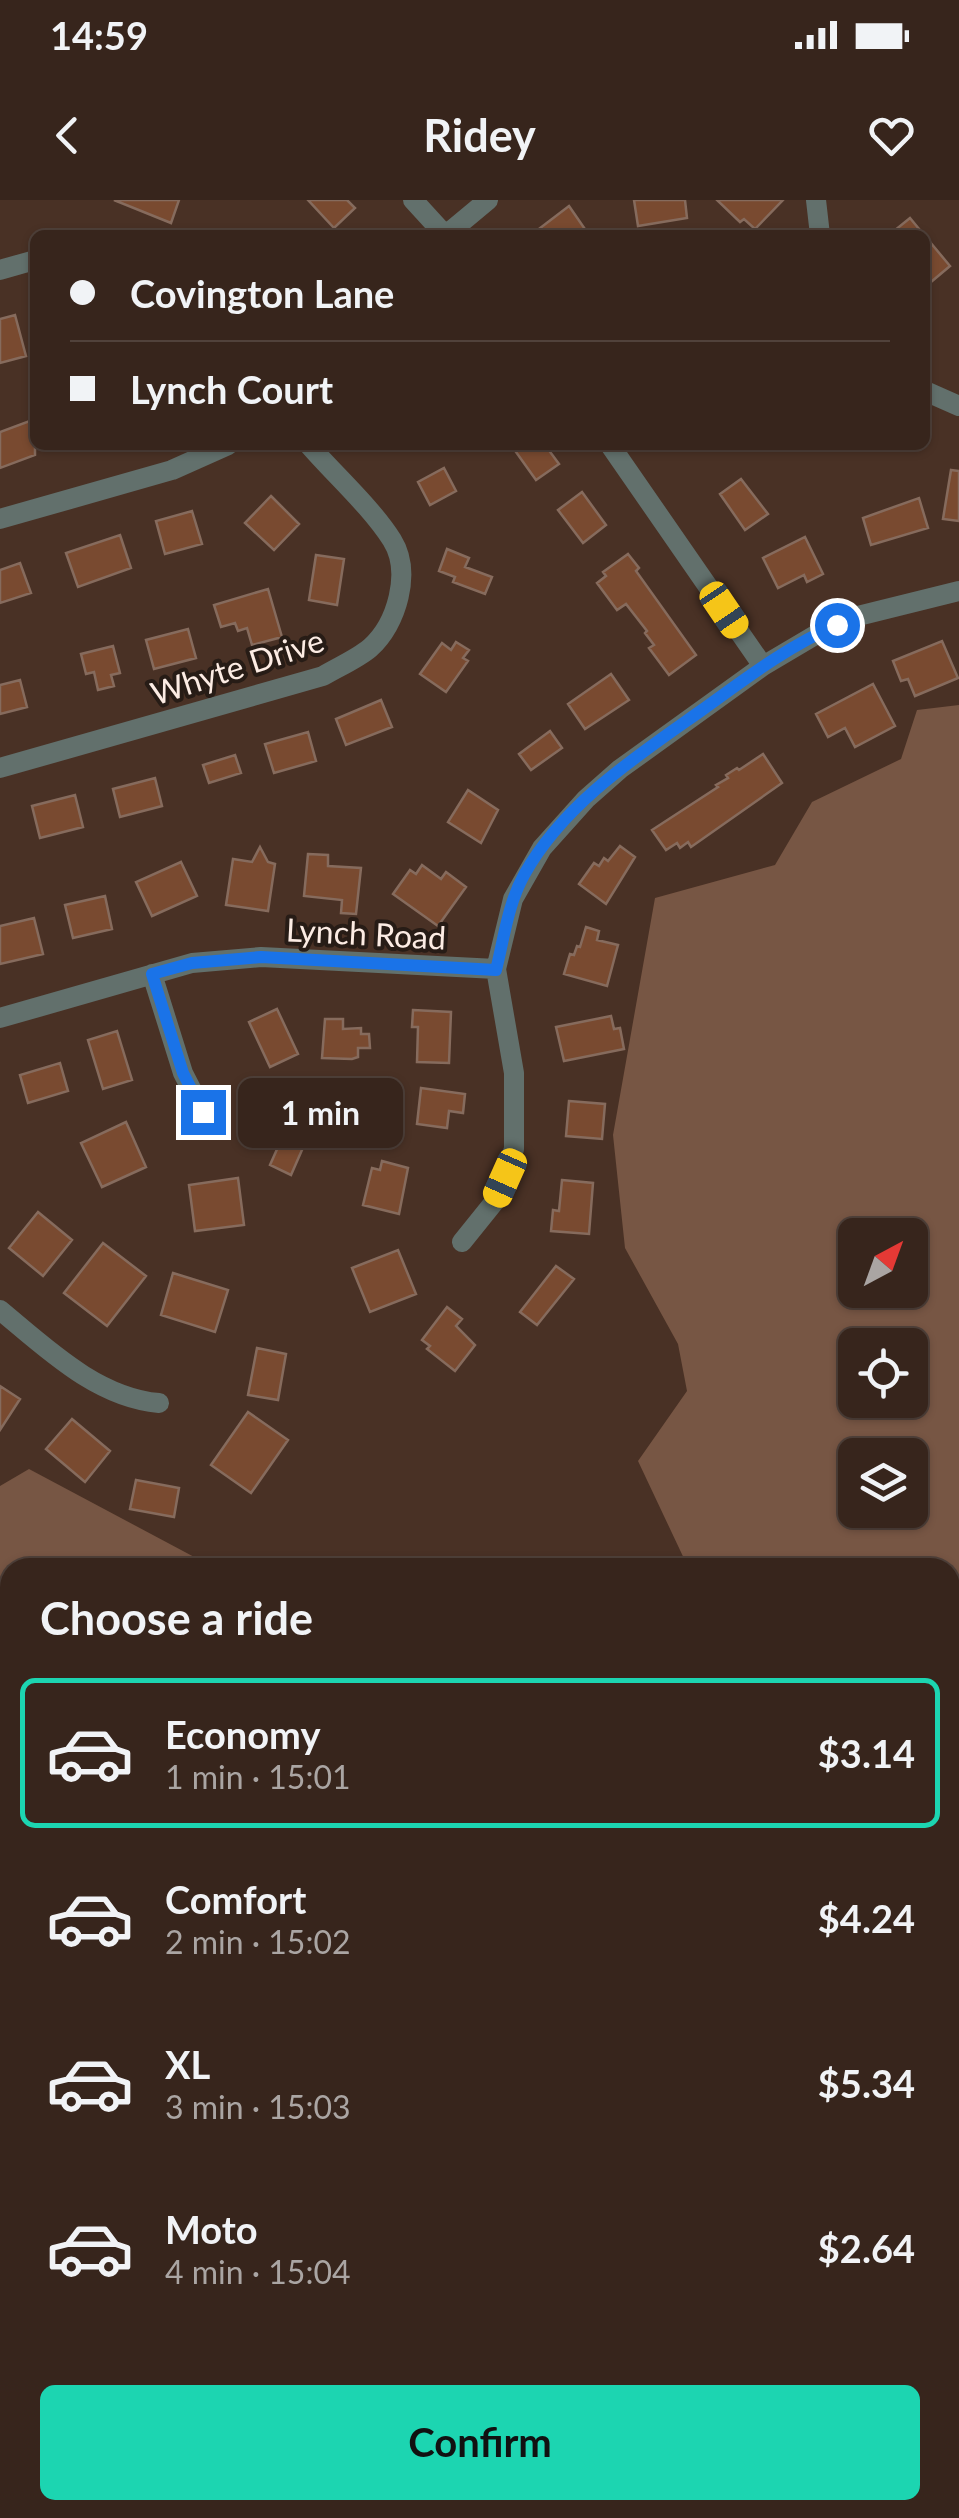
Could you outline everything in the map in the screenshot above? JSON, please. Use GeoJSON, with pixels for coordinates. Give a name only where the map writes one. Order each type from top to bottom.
{"type":"FeatureCollection","features":[{"type":"Feature","properties":{"kind":"street"},"geometry":{"type":"LineString","coordinates":[[413,200],[440,230]]}},
{"type":"Feature","properties":{"kind":"street"},"geometry":{"type":"LineString","coordinates":[[451,230],[488,200]]}},
{"type":"Feature","properties":{"kind":"street"},"geometry":{"type":"LineString","coordinates":[[816,200],[819,230]]}},
{"type":"Feature","properties":{"kind":"street"},"geometry":{"type":"LineString","coordinates":[[0,270],[30,261]]}},
{"type":"Feature","properties":{"kind":"street"},"geometry":{"type":"LineString","coordinates":[[930,394],[959,406]]}},
{"type":"Feature","properties":{"kind":"street"},"geometry":{"type":"LineString","coordinates":[[0,519],[172,470],[217,450]]}},
{"type":"Feature","properties":{"kind":"street","name":"Whyte Drive"},"geometry":{"type":"LineString","coordinates":[[0,768],[323,676],[379,640],[399,597],[400,574],[394,542],[313,450]]}},
{"type":"Feature","properties":{"kind":"street"},"geometry":{"type":"LineString","coordinates":[[613,450],[763,666]]}},
{"type":"Feature","properties":{"kind":"street"},"geometry":{"type":"LineString","coordinates":[[462,1242],[495,1201],[514,1149],[514,1073],[496,970],[513,899],[542,848],[620,768],[763,666],[817,634],[858,616],[959,591]]}},
{"type":"Feature","properties":{"kind":"street","name":"Lynch Road"},"geometry":{"type":"LineString","coordinates":[[0,1018],[192,963],[261,957],[496,970]]}},
{"type":"Feature","properties":{"kind":"street"},"geometry":{"type":"LineString","coordinates":[[152,974],[183,1073],[203,1112]]}},
{"type":"Feature","properties":{"kind":"street"},"geometry":{"type":"LineString","coordinates":[[0,1310],[95,1382],[119,1394],[159,1402]]}},
{"type":"Feature","properties":{"kind":"shaded area"},"geometry":{"type":"Polygon","coordinates":[[[959,705],[959,1558],[684,1558],[638,1461],[687,1391],[678,1344],[625,1248],[613,1135],[655,898],[775,865],[812,802],[901,759],[917,710],[959,705]]]}},
{"type":"Feature","properties":{"kind":"shaded area"},"geometry":{"type":"Polygon","coordinates":[[[29,1469],[196,1558],[0,1558],[0,1486],[29,1469]]]}},
{"type":"Feature","properties":{"kind":"building"},"geometry":{"type":"Polygon","coordinates":[[[114,200],[179,200],[171,223],[114,200]]]}},
{"type":"Feature","properties":{"kind":"building"},"geometry":{"type":"Polygon","coordinates":[[[308,200],[347,200],[355,208],[334,228],[308,200]]]}},
{"type":"Feature","properties":{"kind":"building"},"geometry":{"type":"Polygon","coordinates":[[[634,200],[685,200],[687,218],[638,226],[634,200]]]}},
{"type":"Feature","properties":{"kind":"building"},"geometry":{"type":"Polygon","coordinates":[[[717,200],[783,200],[755,229],[744,219],[740,222],[717,200]]]}},
{"type":"Feature","properties":{"kind":"building"},"geometry":{"type":"Polygon","coordinates":[[[569,206],[586,230],[538,230],[569,206]]]}},
{"type":"Feature","properties":{"kind":"building"},"geometry":{"type":"Polygon","coordinates":[[[910,218],[920,230],[895,230],[910,218]]]}},
{"type":"Feature","properties":{"kind":"building"},"geometry":{"type":"Polygon","coordinates":[[[930,242],[950,266],[930,283],[930,242]]]}},
{"type":"Feature","properties":{"kind":"building"},"geometry":{"type":"Polygon","coordinates":[[[15,315],[26,356],[0,363],[0,319],[15,315]]]}},
{"type":"Feature","properties":{"kind":"building"},"geometry":{"type":"Polygon","coordinates":[[[30,421],[30,450],[35,450],[35,455],[0,468],[0,432],[30,421]]]}},
{"type":"Feature","properties":{"kind":"building"},"geometry":{"type":"Polygon","coordinates":[[[515,450],[549,450],[559,464],[536,480],[515,450]]]}},
{"type":"Feature","properties":{"kind":"building"},"geometry":{"type":"Polygon","coordinates":[[[444,468],[456,491],[430,505],[418,482],[444,468]]]}},
{"type":"Feature","properties":{"kind":"building"},"geometry":{"type":"Polygon","coordinates":[[[951,470],[959,471],[959,521],[943,519],[951,470]]]}},
{"type":"Feature","properties":{"kind":"building"},"geometry":{"type":"Polygon","coordinates":[[[741,479],[768,514],[745,530],[720,494],[741,479]]]}},
{"type":"Feature","properties":{"kind":"building"},"geometry":{"type":"Polygon","coordinates":[[[582,492],[606,525],[583,543],[558,510],[582,492]]]}},
{"type":"Feature","properties":{"kind":"building"},"geometry":{"type":"Polygon","coordinates":[[[271,496],[299,524],[274,550],[245,523],[271,496]]]}},
{"type":"Feature","properties":{"kind":"building"},"geometry":{"type":"Polygon","coordinates":[[[919,498],[928,528],[871,545],[863,518],[919,498]]]}},
{"type":"Feature","properties":{"kind":"building"},"geometry":{"type":"Polygon","coordinates":[[[192,511],[202,544],[165,554],[156,521],[192,511]]]}},
{"type":"Feature","properties":{"kind":"building"},"geometry":{"type":"Polygon","coordinates":[[[120,535],[131,568],[78,587],[66,553],[120,535]]]}},
{"type":"Feature","properties":{"kind":"building"},"geometry":{"type":"Polygon","coordinates":[[[805,537],[823,574],[807,582],[804,575],[778,588],[763,558],[805,537]]]}},
{"type":"Feature","properties":{"kind":"building"},"geometry":{"type":"Polygon","coordinates":[[[447,549],[469,558],[465,567],[492,577],[485,594],[453,582],[455,577],[439,571],[447,549]]]}},
{"type":"Feature","properties":{"kind":"building"},"geometry":{"type":"Polygon","coordinates":[[[628,554],[696,655],[669,675],[649,648],[654,645],[647,631],[626,604],[617,610],[597,583],[606,576],[603,572],[628,554]]]}},
{"type":"Feature","properties":{"kind":"building"},"geometry":{"type":"Polygon","coordinates":[[[316,555],[344,559],[337,605],[309,600],[316,555]]]}},
{"type":"Feature","properties":{"kind":"building"},"geometry":{"type":"Polygon","coordinates":[[[20,563],[31,593],[0,603],[0,570],[20,563]]]}},
{"type":"Feature","properties":{"kind":"building"},"geometry":{"type":"Polygon","coordinates":[[[268,589],[282,637],[252,645],[247,628],[238,631],[235,623],[221,627],[214,605],[268,589]]]}},
{"type":"Feature","properties":{"kind":"building"},"geometry":{"type":"Polygon","coordinates":[[[188,629],[196,658],[154,669],[146,640],[188,629]]]}},
{"type":"Feature","properties":{"kind":"building"},"geometry":{"type":"Polygon","coordinates":[[[942,641],[958,678],[915,696],[908,679],[901,681],[893,661],[942,641]]]}},
{"type":"Feature","properties":{"kind":"building"},"geometry":{"type":"Polygon","coordinates":[[[456,642],[469,650],[463,658],[468,661],[446,692],[420,674],[442,643],[451,650],[456,642]]]}},
{"type":"Feature","properties":{"kind":"building"},"geometry":{"type":"Polygon","coordinates":[[[113,646],[120,673],[111,675],[114,686],[98,690],[94,672],[86,674],[81,654],[113,646]]]}},
{"type":"Feature","properties":{"kind":"building"},"geometry":{"type":"Polygon","coordinates":[[[611,674],[629,700],[585,729],[568,704],[611,674]]]}},
{"type":"Feature","properties":{"kind":"building"},"geometry":{"type":"Polygon","coordinates":[[[20,680],[27,707],[0,714],[0,685],[20,680]]]}},
{"type":"Feature","properties":{"kind":"building"},"geometry":{"type":"Polygon","coordinates":[[[873,684],[895,726],[855,747],[845,728],[828,737],[816,714],[873,684]]]}},
{"type":"Feature","properties":{"kind":"building"},"geometry":{"type":"Polygon","coordinates":[[[381,700],[392,727],[346,745],[336,719],[381,700]]]}},
{"type":"Feature","properties":{"kind":"building"},"geometry":{"type":"Polygon","coordinates":[[[550,731],[562,748],[531,770],[519,754],[550,731]]]}},
{"type":"Feature","properties":{"kind":"building"},"geometry":{"type":"Polygon","coordinates":[[[308,732],[316,761],[274,773],[265,744],[308,732]]]}},
{"type":"Feature","properties":{"kind":"building"},"geometry":{"type":"Polygon","coordinates":[[[763,754],[782,783],[691,847],[688,842],[680,848],[677,843],[666,850],[652,830],[718,787],[728,778],[726,775],[763,754]]]}},
{"type":"Feature","properties":{"kind":"building"},"geometry":{"type":"Polygon","coordinates":[[[235,755],[241,773],[209,783],[203,765],[235,755]]]}},
{"type":"Feature","properties":{"kind":"building"},"geometry":{"type":"Polygon","coordinates":[[[155,778],[162,806],[120,817],[113,789],[155,778]]]}},
{"type":"Feature","properties":{"kind":"building"},"geometry":{"type":"Polygon","coordinates":[[[468,790],[498,810],[481,843],[448,822],[468,790]]]}},
{"type":"Feature","properties":{"kind":"building"},"geometry":{"type":"Polygon","coordinates":[[[75,795],[83,827],[40,838],[32,806],[75,795]]]}},
{"type":"Feature","properties":{"kind":"building"},"geometry":{"type":"Polygon","coordinates":[[[620,846],[635,857],[606,904],[579,884],[594,863],[599,866],[604,858],[608,861],[620,846]]]}},
{"type":"Feature","properties":{"kind":"building"},"geometry":{"type":"Polygon","coordinates":[[[260,847],[268,862],[275,864],[268,911],[226,905],[233,859],[252,862],[260,847]]]}},
{"type":"Feature","properties":{"kind":"building"},"geometry":{"type":"Polygon","coordinates":[[[308,854],[328,855],[328,866],[361,868],[356,914],[341,913],[342,900],[304,896],[308,854]]]}},
{"type":"Feature","properties":{"kind":"building"},"geometry":{"type":"Polygon","coordinates":[[[181,862],[197,896],[152,916],[136,882],[181,862]]]}},
{"type":"Feature","properties":{"kind":"building"},"geometry":{"type":"Polygon","coordinates":[[[422,865],[441,879],[446,872],[466,887],[438,926],[393,894],[410,870],[416,874],[422,865]]]}},
{"type":"Feature","properties":{"kind":"building"},"geometry":{"type":"Polygon","coordinates":[[[105,896],[112,929],[73,938],[65,905],[105,896]]]}},
{"type":"Feature","properties":{"kind":"building"},"geometry":{"type":"Polygon","coordinates":[[[34,918],[43,954],[0,964],[0,926],[34,918]]]}},
{"type":"Feature","properties":{"kind":"building"},"geometry":{"type":"Polygon","coordinates":[[[586,927],[599,931],[597,940],[618,945],[607,986],[564,974],[570,954],[574,955],[580,947],[586,927]]]}},
{"type":"Feature","properties":{"kind":"building"},"geometry":{"type":"Polygon","coordinates":[[[277,1009],[298,1054],[270,1067],[249,1022],[277,1009]]]}},
{"type":"Feature","properties":{"kind":"building"},"geometry":{"type":"Polygon","coordinates":[[[413,1010],[451,1012],[449,1063],[417,1062],[418,1027],[412,1027],[413,1010]]]}},
{"type":"Feature","properties":{"kind":"building"},"geometry":{"type":"Polygon","coordinates":[[[611,1016],[614,1029],[620,1028],[624,1049],[564,1061],[556,1027],[611,1016]]]}},
{"type":"Feature","properties":{"kind":"building"},"geometry":{"type":"Polygon","coordinates":[[[325,1019],[343,1019],[343,1029],[361,1028],[361,1034],[369,1034],[370,1048],[358,1048],[358,1057],[352,1059],[322,1058],[325,1019]]]}},
{"type":"Feature","properties":{"kind":"building"},"geometry":{"type":"Polygon","coordinates":[[[117,1031],[132,1080],[103,1089],[88,1040],[117,1031]]]}},
{"type":"Feature","properties":{"kind":"building"},"geometry":{"type":"Polygon","coordinates":[[[60,1063],[68,1091],[28,1103],[20,1075],[60,1063]]]}},
{"type":"Feature","properties":{"kind":"building"},"geometry":{"type":"Polygon","coordinates":[[[421,1088],[465,1094],[463,1113],[449,1111],[447,1128],[417,1124],[421,1088]]]}},
{"type":"Feature","properties":{"kind":"building"},"geometry":{"type":"Polygon","coordinates":[[[569,1101],[605,1104],[602,1139],[566,1136],[569,1101]]]}},
{"type":"Feature","properties":{"kind":"building"},"geometry":{"type":"Polygon","coordinates":[[[295,1109],[316,1118],[291,1175],[270,1165],[295,1109]]]}},
{"type":"Feature","properties":{"kind":"building"},"geometry":{"type":"Polygon","coordinates":[[[126,1122],[146,1167],[102,1187],[81,1143],[126,1122]]]}},
{"type":"Feature","properties":{"kind":"building"},"geometry":{"type":"Polygon","coordinates":[[[382,1161],[408,1168],[399,1214],[363,1205],[372,1168],[380,1170],[382,1161]]]}},
{"type":"Feature","properties":{"kind":"building"},"geometry":{"type":"Polygon","coordinates":[[[238,1178],[244,1225],[195,1231],[189,1185],[238,1178]]]}},
{"type":"Feature","properties":{"kind":"building"},"geometry":{"type":"Polygon","coordinates":[[[562,1180],[593,1183],[589,1234],[551,1231],[553,1210],[559,1211],[562,1180]]]}},
{"type":"Feature","properties":{"kind":"building"},"geometry":{"type":"Polygon","coordinates":[[[38,1212],[72,1240],[43,1276],[9,1248],[38,1212]]]}},
{"type":"Feature","properties":{"kind":"building"},"geometry":{"type":"Polygon","coordinates":[[[103,1243],[146,1276],[107,1326],[64,1293],[103,1243]]]}},
{"type":"Feature","properties":{"kind":"building"},"geometry":{"type":"Polygon","coordinates":[[[398,1250],[416,1294],[370,1312],[352,1268],[398,1250]]]}},
{"type":"Feature","properties":{"kind":"building"},"geometry":{"type":"Polygon","coordinates":[[[556,1266],[574,1279],[537,1325],[520,1312],[556,1266]]]}},
{"type":"Feature","properties":{"kind":"building"},"geometry":{"type":"Polygon","coordinates":[[[173,1273],[228,1290],[215,1332],[161,1315],[173,1273]]]}},
{"type":"Feature","properties":{"kind":"building"},"geometry":{"type":"Polygon","coordinates":[[[447,1307],[462,1319],[456,1326],[475,1345],[455,1371],[427,1349],[430,1346],[422,1340],[447,1307]]]}},
{"type":"Feature","properties":{"kind":"building"},"geometry":{"type":"Polygon","coordinates":[[[257,1348],[286,1354],[278,1400],[248,1395],[257,1348]]]}},
{"type":"Feature","properties":{"kind":"building"},"geometry":{"type":"Polygon","coordinates":[[[0,1386],[20,1399],[0,1430],[0,1386]]]}},
{"type":"Feature","properties":{"kind":"building"},"geometry":{"type":"Polygon","coordinates":[[[248,1412],[288,1440],[251,1493],[211,1465],[248,1412]]]}},
{"type":"Feature","properties":{"kind":"building"},"geometry":{"type":"Polygon","coordinates":[[[72,1419],[110,1451],[85,1482],[46,1449],[72,1419]]]}},
{"type":"Feature","properties":{"kind":"building"},"geometry":{"type":"Polygon","coordinates":[[[136,1480],[179,1488],[174,1517],[130,1509],[136,1480]]]}},
{"type":"Feature","properties":{"kind":"route"},"geometry":{"type":"LineString","coordinates":[[203,1112],[183,1073],[152,974],[224,958],[261,957],[496,970],[513,899],[524,875],[542,848],[586,799],[620,768],[763,666],[837,625]]}}]}
